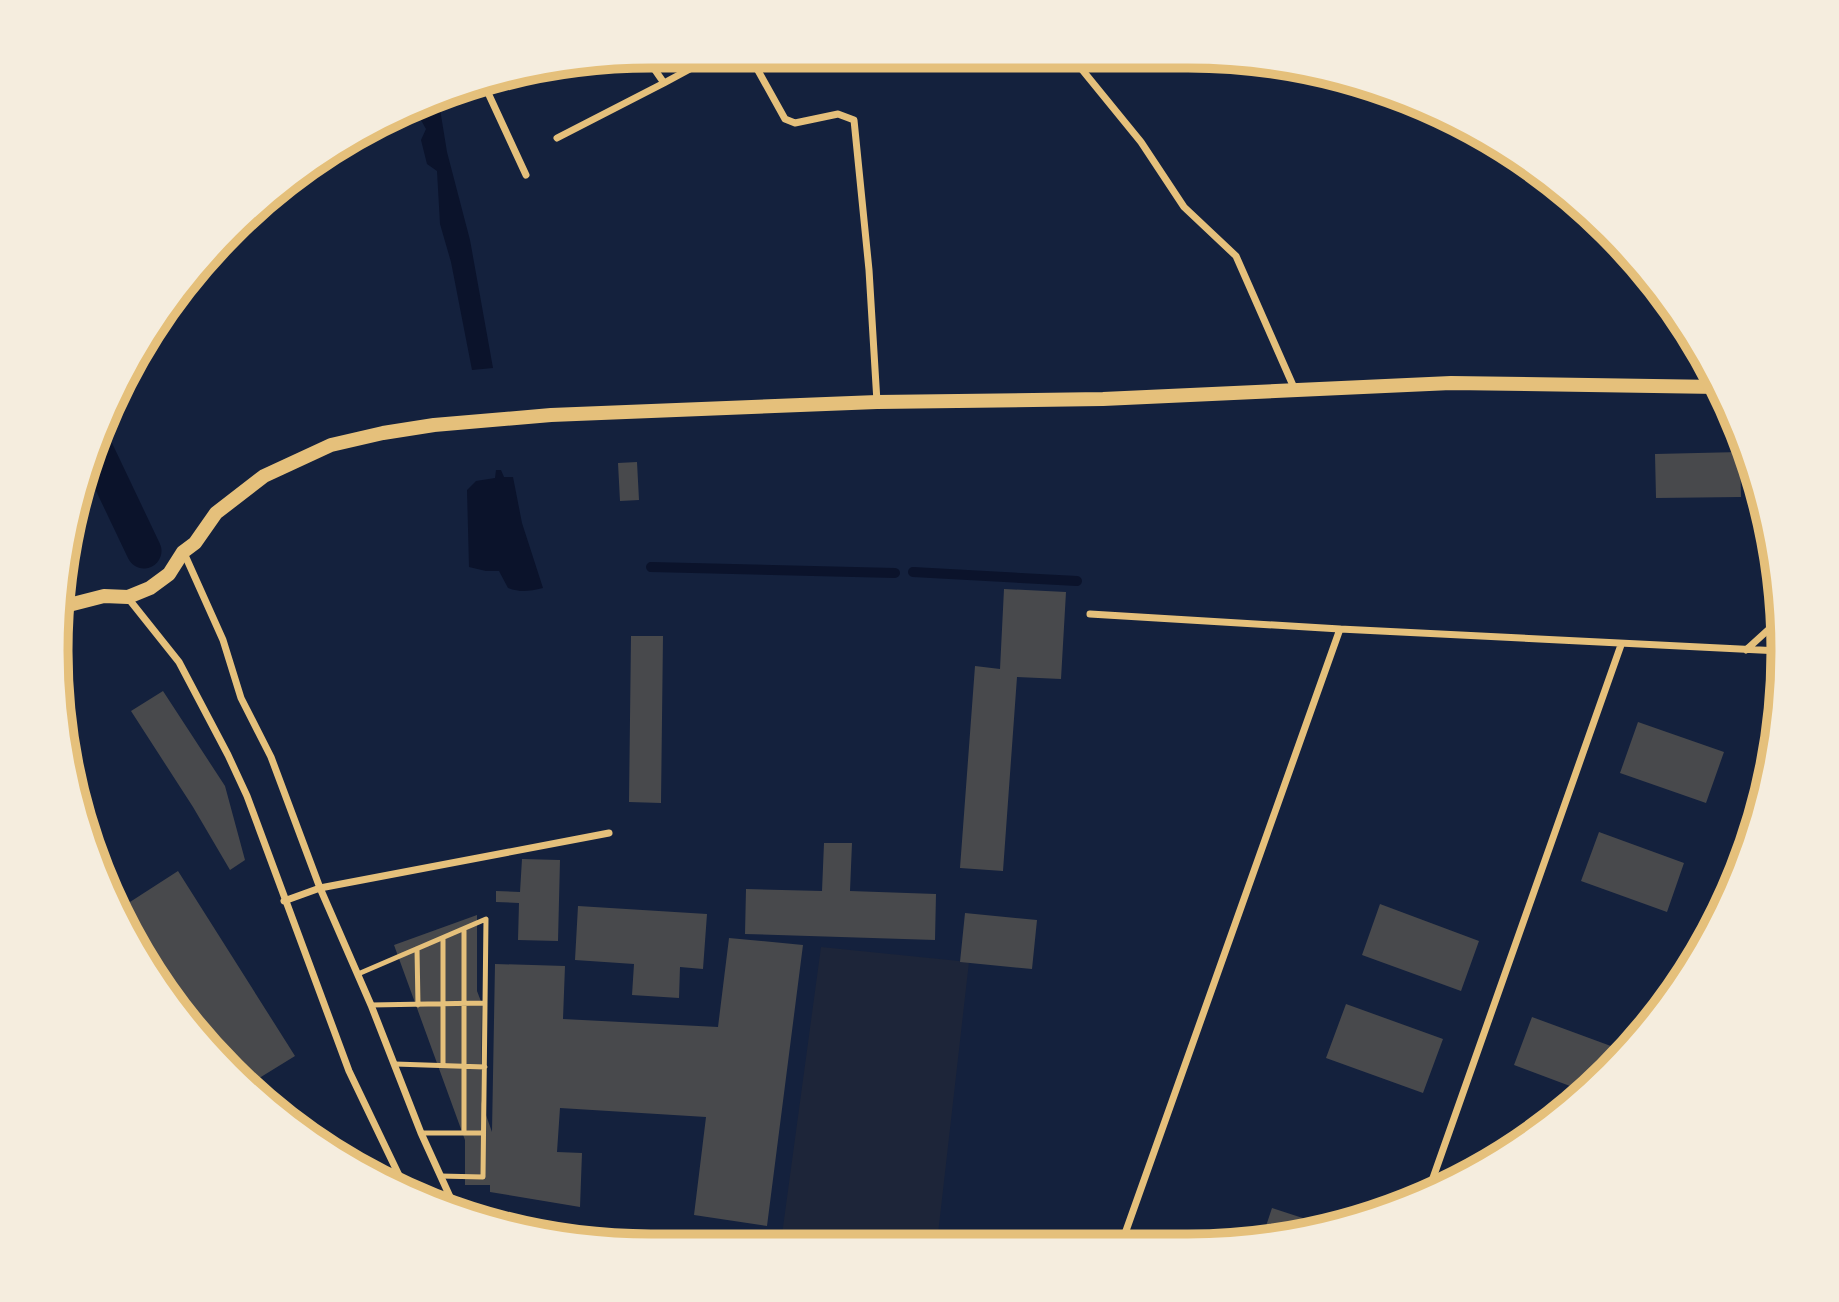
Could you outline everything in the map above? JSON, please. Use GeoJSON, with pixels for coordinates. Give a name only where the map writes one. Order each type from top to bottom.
{"type":"FeatureCollection","features":[{"type":"Feature","properties":{"kind":"main road"},"geometry":{"type":"LineString","coordinates":[[70,605],[104,596],[128,597],[150,588],[169,574],[183,552],[195,543],[216,513],[264,476],[331,445],[434,425],[551,415],[877,402],[1103,399],[1451,383],[1708,387]]}},
{"type":"Feature","properties":{"kind":"street"},"geometry":{"type":"LineString","coordinates":[[654,68],[664,83]]}},
{"type":"Feature","properties":{"kind":"street"},"geometry":{"type":"LineString","coordinates":[[557,138],[692,68]]}},
{"type":"Feature","properties":{"kind":"street"},"geometry":{"type":"LineString","coordinates":[[757,68],[785,119],[795,123],[838,114],[854,120],[869,270],[877,402]]}},
{"type":"Feature","properties":{"kind":"street"},"geometry":{"type":"LineString","coordinates":[[1084,68],[1141,142],[1184,207],[1236,256],[1296,390]]}},
{"type":"Feature","properties":{"kind":"street"},"geometry":{"type":"LineString","coordinates":[[488,92],[526,175]]}},
{"type":"Feature","properties":{"kind":"street"},"geometry":{"type":"LineString","coordinates":[[183,552],[223,640],[241,698],[271,757],[320,888],[450,1198]]}},
{"type":"Feature","properties":{"kind":"street"},"geometry":{"type":"LineString","coordinates":[[128,597],[179,662],[228,755],[247,796],[349,1071],[400,1177]]}},
{"type":"Feature","properties":{"kind":"street"},"geometry":{"type":"LineString","coordinates":[[1090,614],[1621,645],[1771,651]]}},
{"type":"Feature","properties":{"kind":"street"},"geometry":{"type":"LineString","coordinates":[[1746,650],[1770,628]]}},
{"type":"Feature","properties":{"kind":"street"},"geometry":{"type":"LineString","coordinates":[[1125,1234],[1340,629]]}},
{"type":"Feature","properties":{"kind":"street"},"geometry":{"type":"LineString","coordinates":[[1432,1180],[1621,645]]}},
{"type":"Feature","properties":{"kind":"street"},"geometry":{"type":"LineString","coordinates":[[284,901],[320,888],[609,834]]}},
{"type":"Feature","properties":{"kind":"lane"},"geometry":{"type":"LineString","coordinates":[[358,974],[486,919],[483,1177],[440,1176]]}},
{"type":"Feature","properties":{"kind":"lane"},"geometry":{"type":"LineString","coordinates":[[464,929],[464,1133]]}},
{"type":"Feature","properties":{"kind":"lane"},"geometry":{"type":"LineString","coordinates":[[443,937],[443,1065]]}},
{"type":"Feature","properties":{"kind":"lane"},"geometry":{"type":"LineString","coordinates":[[417,949],[418,1005]]}},
{"type":"Feature","properties":{"kind":"lane"},"geometry":{"type":"LineString","coordinates":[[371,1005],[485,1003]]}},
{"type":"Feature","properties":{"kind":"lane"},"geometry":{"type":"LineString","coordinates":[[395,1064],[485,1067]]}},
{"type":"Feature","properties":{"kind":"lane"},"geometry":{"type":"LineString","coordinates":[[421,1133],[484,1133]]}},
{"type":"Feature","properties":{"kind":"shaded area"},"geometry":{"type":"Polygon","coordinates":[[[440,108],[447,152],[470,240],[493,368],[472,370],[451,262],[440,224],[437,171],[427,164],[421,140],[426,129],[419,117],[440,108]]]}},
{"type":"Feature","properties":{"kind":"shaded area"},"geometry":{"type":"Polygon","coordinates":[[[496,470],[501,470],[504,477],[513,477],[522,523],[543,588],[513,590],[508,588],[499,571],[469,567],[467,490],[476,481],[495,478],[496,470]]]}},
{"type":"Feature","properties":{"kind":"shaded area"},"geometry":{"type":"Polygon","coordinates":[[[821,947],[969,962],[938,1234],[782,1234],[821,947]]]}},
{"type":"Feature","properties":{"kind":"building"},"geometry":{"type":"Polygon","coordinates":[[[1735,452],[1740,465],[1741,497],[1656,498],[1655,454],[1735,452]]]}},
{"type":"Feature","properties":{"kind":"building"},"geometry":{"type":"Polygon","coordinates":[[[637,462],[639,500],[620,501],[618,463],[637,462]]]}},
{"type":"Feature","properties":{"kind":"building"},"geometry":{"type":"Polygon","coordinates":[[[1004,589],[1066,592],[1061,679],[1017,677],[1003,871],[960,868],[975,666],[1000,669],[1004,589]]]}},
{"type":"Feature","properties":{"kind":"building"},"geometry":{"type":"Polygon","coordinates":[[[631,636],[663,636],[661,803],[629,802],[631,636]]]}},
{"type":"Feature","properties":{"kind":"building"},"geometry":{"type":"Polygon","coordinates":[[[163,691],[225,786],[245,860],[230,870],[131,711],[163,691]]]}},
{"type":"Feature","properties":{"kind":"building"},"geometry":{"type":"Polygon","coordinates":[[[1638,722],[1724,752],[1706,803],[1620,773],[1638,722]]]}},
{"type":"Feature","properties":{"kind":"building"},"geometry":{"type":"Polygon","coordinates":[[[1599,832],[1684,863],[1667,912],[1581,881],[1599,832]]]}},
{"type":"Feature","properties":{"kind":"building"},"geometry":{"type":"Polygon","coordinates":[[[824,843],[852,843],[850,891],[936,894],[935,940],[745,934],[746,889],[822,891],[824,843]]]}},
{"type":"Feature","properties":{"kind":"building"},"geometry":{"type":"Polygon","coordinates":[[[522,859],[560,860],[558,941],[518,940],[519,903],[496,902],[496,891],[520,892],[522,859]]]}},
{"type":"Feature","properties":{"kind":"building"},"geometry":{"type":"Polygon","coordinates":[[[178,871],[295,1056],[257,1080],[189,1006],[166,975],[126,905],[178,871]]]}},
{"type":"Feature","properties":{"kind":"building"},"geometry":{"type":"Polygon","coordinates":[[[1380,904],[1479,941],[1461,991],[1362,955],[1380,904]]]}},
{"type":"Feature","properties":{"kind":"building"},"geometry":{"type":"Polygon","coordinates":[[[578,906],[707,914],[703,969],[680,967],[679,998],[632,995],[634,964],[575,960],[578,906]]]}},
{"type":"Feature","properties":{"kind":"building"},"geometry":{"type":"Polygon","coordinates":[[[965,913],[1037,920],[1032,969],[960,962],[965,913]]]}},
{"type":"Feature","properties":{"kind":"building"},"geometry":{"type":"Polygon","coordinates":[[[477,915],[477,991],[482,1004],[481,1101],[492,1132],[495,964],[565,966],[563,1019],[718,1027],[729,938],[803,945],[767,1226],[694,1215],[706,1117],[560,1108],[557,1152],[582,1153],[580,1207],[490,1192],[490,1185],[465,1185],[465,1140],[394,945],[477,915]]]}},
{"type":"Feature","properties":{"kind":"building"},"geometry":{"type":"Polygon","coordinates":[[[1346,1004],[1443,1039],[1423,1093],[1326,1058],[1346,1004]]]}},
{"type":"Feature","properties":{"kind":"building"},"geometry":{"type":"Polygon","coordinates":[[[1532,1017],[1615,1047],[1574,1087],[1514,1065],[1532,1017]]]}},
{"type":"Feature","properties":{"kind":"building"},"geometry":{"type":"Polygon","coordinates":[[[1272,1208],[1311,1221],[1302,1223],[1265,1229],[1272,1208]]]}},
{"type":"Feature","properties":{"kind":"waterway"},"geometry":{"type":"LineString","coordinates":[[101,460],[144,551]]}},
{"type":"Feature","properties":{"kind":"waterway"},"geometry":{"type":"LineString","coordinates":[[651,567],[895,573]]}},
{"type":"Feature","properties":{"kind":"waterway"},"geometry":{"type":"LineString","coordinates":[[913,572],[1077,581]]}}]}
